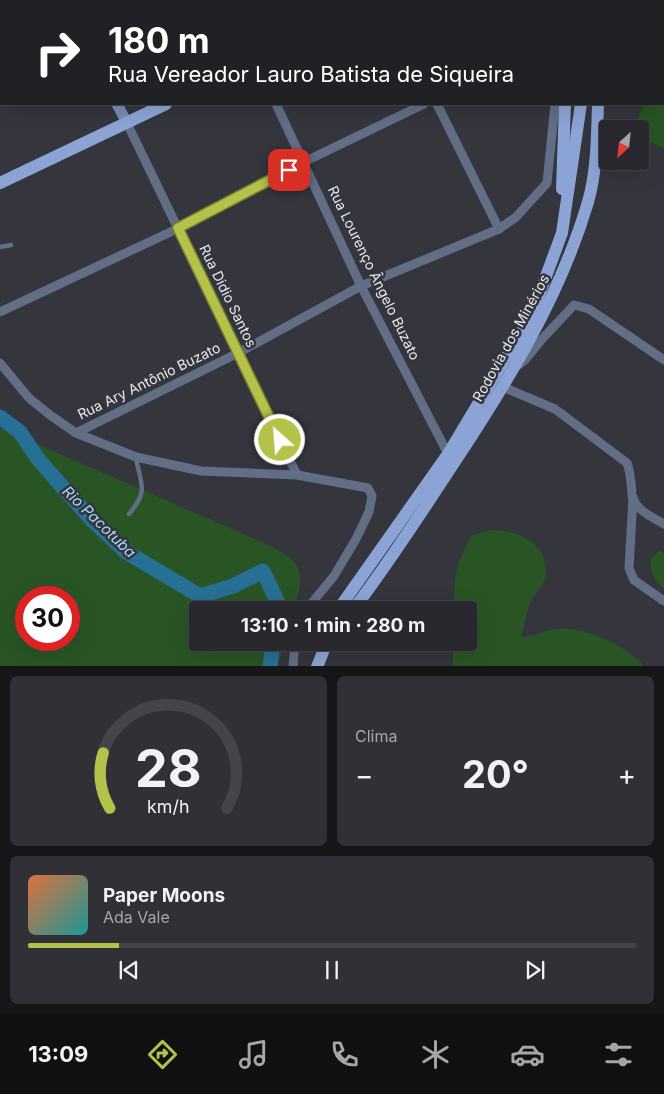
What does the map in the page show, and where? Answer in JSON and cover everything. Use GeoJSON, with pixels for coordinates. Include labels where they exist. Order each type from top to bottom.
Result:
{"type":"FeatureCollection","features":[{"type":"Feature","properties":{"kind":"main road"},"geometry":{"type":"LineString","coordinates":[[0,183],[126,121],[164,105]]}},
{"type":"Feature","properties":{"kind":"main road"},"geometry":{"type":"LineString","coordinates":[[565,105],[562,200],[565,213]]}},
{"type":"Feature","properties":{"kind":"main road","name":"Rodovia dos Minérios"},"geometry":{"type":"LineString","coordinates":[[344,601],[448,454],[532,314],[562,233],[581,105]]}},
{"type":"Feature","properties":{"kind":"main road","name":"Rodovia dos Minérios"},"geometry":{"type":"LineString","coordinates":[[360,601],[392,557],[504,387],[566,268],[588,200],[593,172],[599,108]]}},
{"type":"Feature","properties":{"kind":"main road"},"geometry":{"type":"LineString","coordinates":[[317,666],[323,651]]}},
{"type":"Feature","properties":{"kind":"street","name":"Rua Didio Santos"},"geometry":{"type":"LineString","coordinates":[[118,105],[297,475]]}},
{"type":"Feature","properties":{"kind":"street","name":"Rua Lourenço Ângelo Buzato"},"geometry":{"type":"LineString","coordinates":[[276,105],[361,286],[448,454]]}},
{"type":"Feature","properties":{"kind":"street"},"geometry":{"type":"LineString","coordinates":[[0,312],[178,228],[304,162],[422,105]]}},
{"type":"Feature","properties":{"kind":"street"},"geometry":{"type":"LineString","coordinates":[[438,105],[499,228]]}},
{"type":"Feature","properties":{"kind":"street","name":"Rua Ary Antônio Buzato"},"geometry":{"type":"LineString","coordinates":[[76,433],[238,353],[361,286],[499,228],[516,217],[546,183],[555,105]]}},
{"type":"Feature","properties":{"kind":"street"},"geometry":{"type":"LineString","coordinates":[[515,368],[525,360],[574,305],[589,309],[664,360]]}},
{"type":"Feature","properties":{"kind":"street"},"geometry":{"type":"LineString","coordinates":[[0,363],[29,398],[76,433],[136,457],[201,471],[297,475],[368,488],[372,496],[369,512],[356,539],[334,576],[313,601]]}},
{"type":"Feature","properties":{"kind":"street"},"geometry":{"type":"LineString","coordinates":[[504,387],[555,409],[627,463],[632,474],[628,568],[634,580],[664,601]]}},
{"type":"Feature","properties":{"kind":"street"},"geometry":{"type":"LineString","coordinates":[[632,497],[643,512],[664,524]]}},
{"type":"Feature","properties":{"kind":"street"},"geometry":{"type":"LineString","coordinates":[[293,666],[294,651]]}},
{"type":"Feature","properties":{"kind":"lane"},"geometry":{"type":"LineString","coordinates":[[0,247],[11,245]]}},
{"type":"Feature","properties":{"kind":"lane"},"geometry":{"type":"LineString","coordinates":[[129,514],[139,502],[143,492],[136,457]]}},
{"type":"Feature","properties":{"kind":"green space"},"geometry":{"type":"Polygon","coordinates":[[[644,105],[664,105],[664,148],[649,141],[649,120],[637,120],[644,105]]]}},
{"type":"Feature","properties":{"kind":"green space"},"geometry":{"type":"Polygon","coordinates":[[[0,428],[264,543],[294,562],[300,576],[297,601],[189,601],[189,651],[282,651],[277,666],[0,666],[0,428]]]}},
{"type":"Feature","properties":{"kind":"green space"},"geometry":{"type":"Polygon","coordinates":[[[492,530],[518,534],[533,543],[543,556],[546,577],[530,604],[521,637],[553,629],[581,631],[617,645],[644,666],[453,666],[453,651],[477,651],[477,601],[454,601],[455,580],[459,563],[472,535],[492,530]]]}},
{"type":"Feature","properties":{"kind":"green space"},"geometry":{"type":"Polygon","coordinates":[[[660,551],[664,552],[664,589],[655,579],[651,568],[651,558],[660,551]]]}},
{"type":"Feature","properties":{"kind":"waterway","name":"Rio Pacotuba"},"geometry":{"type":"LineString","coordinates":[[0,417],[20,432],[38,459],[59,483],[92,520],[126,552],[200,596],[233,586],[263,571],[277,601]]}},
{"type":"Feature","properties":{"kind":"waterway","name":"Rio Pacotuba"},"geometry":{"type":"LineString","coordinates":[[270,666],[272,651]]}},
{"type":"Feature","properties":{"kind":"route"},"geometry":{"type":"LineString","coordinates":[[280,440],[178,228],[289,170]]}}]}
